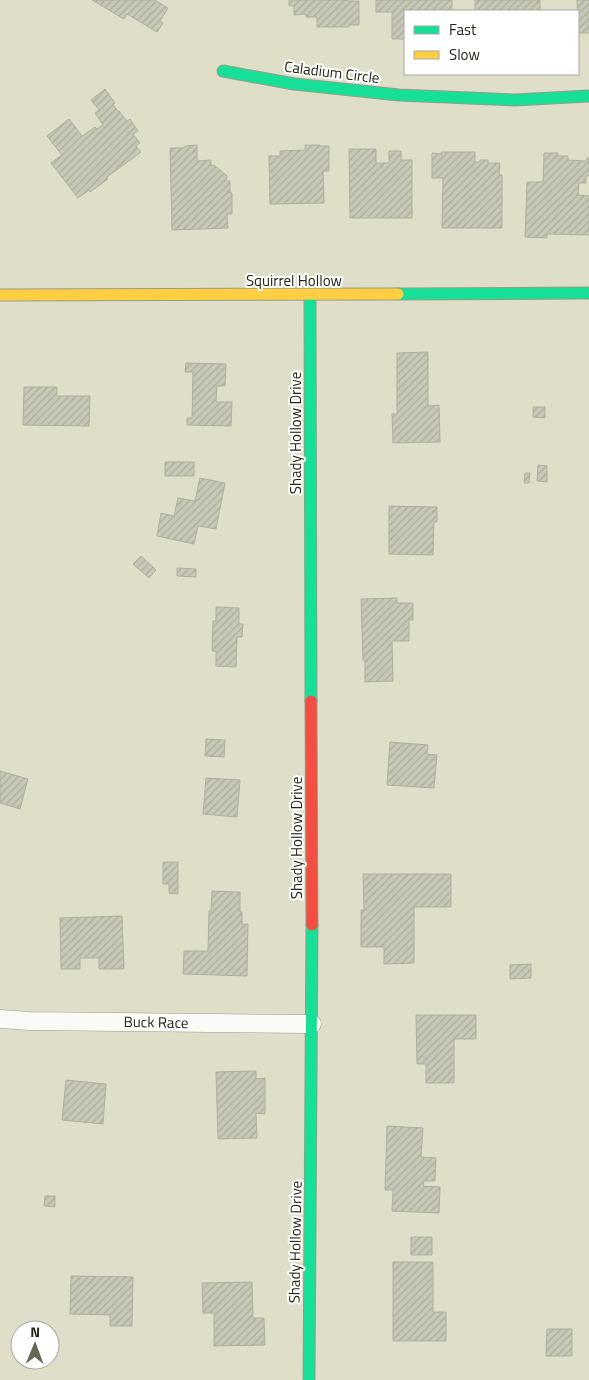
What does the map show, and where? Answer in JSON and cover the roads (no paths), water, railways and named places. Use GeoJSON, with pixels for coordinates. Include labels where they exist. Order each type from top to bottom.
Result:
{"type":"FeatureCollection","features":[{"type":"Feature","properties":{"kind":"street","name":"Caladium Circle"},"geometry":{"type":"LineString","coordinates":[[222,70],[294,84],[399,95],[515,100],[589,96]]}},
{"type":"Feature","properties":{"kind":"street","name":"Squirrel Hollow"},"geometry":{"type":"LineString","coordinates":[[0,295],[589,293]]}},
{"type":"Feature","properties":{"kind":"street","name":"Shady Hollow Drive"},"geometry":{"type":"LineString","coordinates":[[308,1380],[312,1024],[310,295]]}},
{"type":"Feature","properties":{"kind":"street","name":"Buck Race"},"geometry":{"type":"LineString","coordinates":[[0,1019],[29,1021],[312,1024]]}}]}
